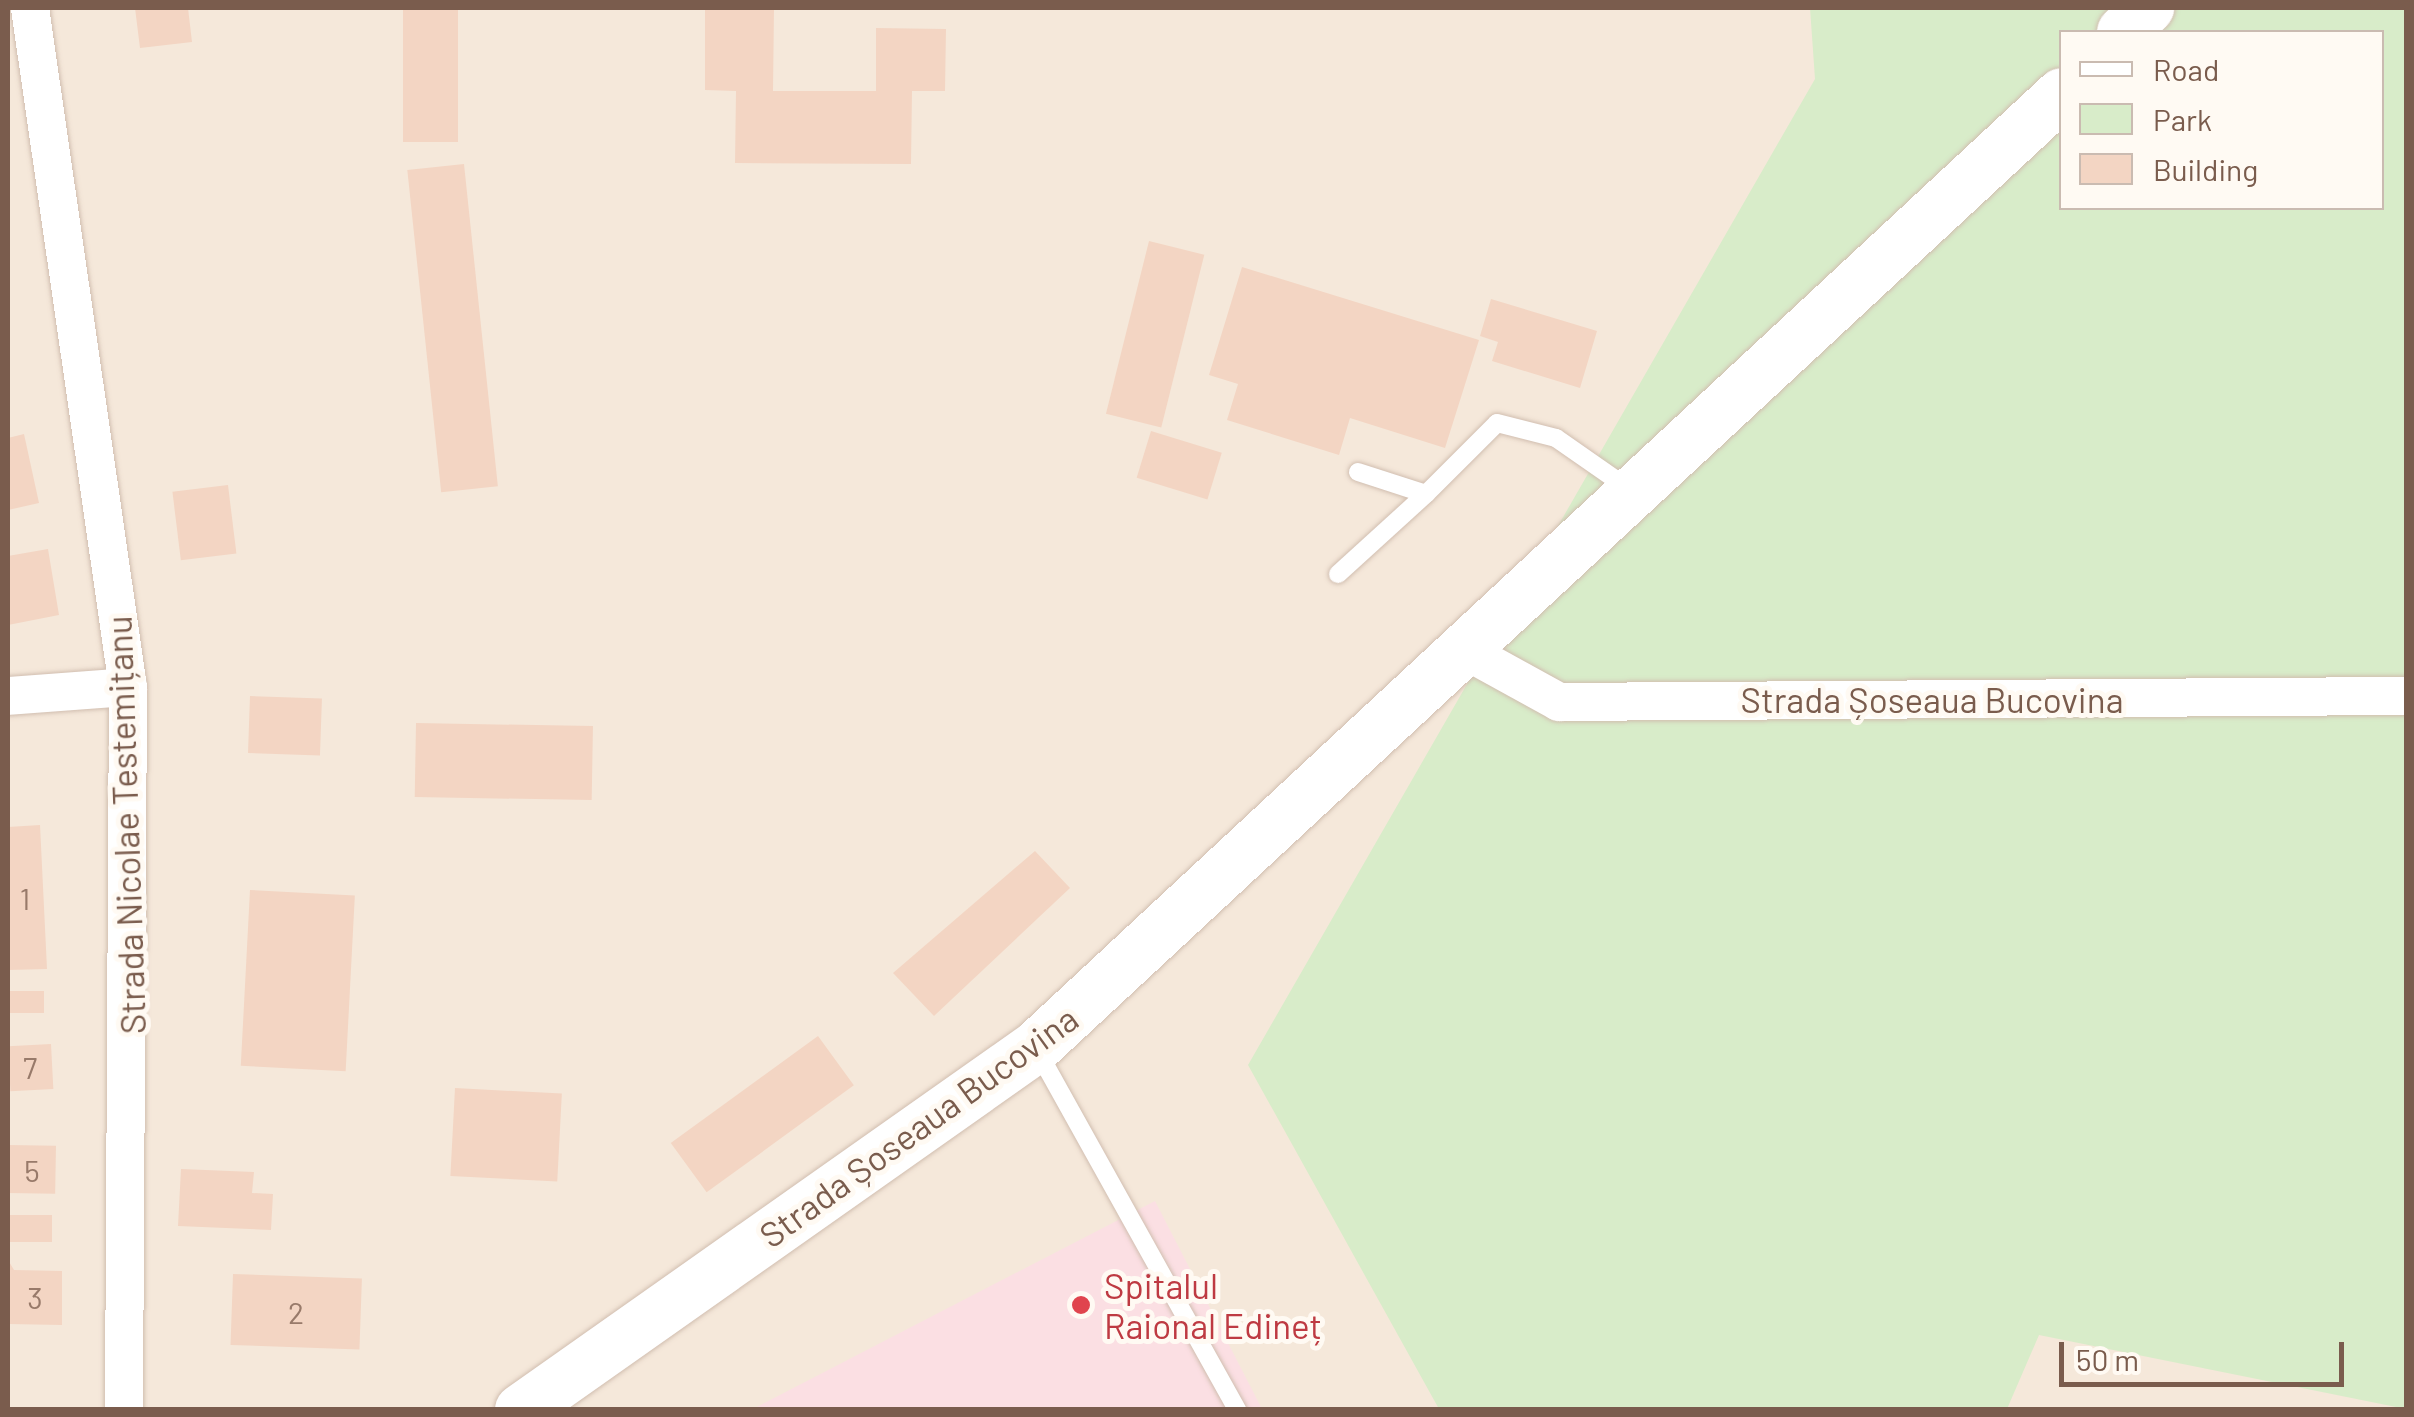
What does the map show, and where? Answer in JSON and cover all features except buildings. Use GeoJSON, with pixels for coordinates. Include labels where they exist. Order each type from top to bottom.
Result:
{"type":"FeatureCollection","features":[{"type":"Feature","properties":{"kind":"main road"},"geometry":{"type":"LineString","coordinates":[[2125,30],[2148,8]]}},
{"type":"Feature","properties":{"kind":"main road","name":"Strada Șoseaua Bucovina"},"geometry":{"type":"LineString","coordinates":[[521,1410],[1036,1047],[1470,653],[2059,97]]}},
{"type":"Feature","properties":{"kind":"street","name":"Strada Nicolae Testemițanu"},"geometry":{"type":"LineString","coordinates":[[30,8],[128,687],[124,1410]]}},
{"type":"Feature","properties":{"kind":"street","name":"Strada Șoseaua Bucovina"},"geometry":{"type":"LineString","coordinates":[[1470,653],[1558,702],[2406,696]]}},
{"type":"Feature","properties":{"kind":"street"},"geometry":{"type":"LineString","coordinates":[[8,696],[128,687]]}},
{"type":"Feature","properties":{"kind":"lane"},"geometry":{"type":"LineString","coordinates":[[1338,574],[1497,423],[1556,438],[1636,495]]}},
{"type":"Feature","properties":{"kind":"lane"},"geometry":{"type":"LineString","coordinates":[[1358,472],[1426,494]]}},
{"type":"Feature","properties":{"kind":"lane"},"geometry":{"type":"LineString","coordinates":[[1036,1047],[1238,1410]]}},
{"type":"Feature","properties":{"kind":"shaded area"},"geometry":{"type":"Polygon","coordinates":[[[8,8],[2406,8],[2406,1409],[8,1409],[8,8]]]}},
{"type":"Feature","properties":{"kind":"shaded area","name":"Spitalul Raional Edineț"},"geometry":{"type":"Polygon","coordinates":[[[1155,1201],[1262,1409],[751,1410],[1155,1201]]]}},
{"type":"Feature","properties":{"kind":"green space"},"geometry":{"type":"Polygon","coordinates":[[[1810,8],[2406,8],[2406,1409],[2039,1335],[2007,1409],[1439,1409],[1248,1065],[1815,79],[1810,8]]]}},
{"type":"Feature","properties":{"kind":"place","name":"Spitalul Raional Edineț"},"geometry":{"type":"Point","coordinates":[1081,1305]}}]}
